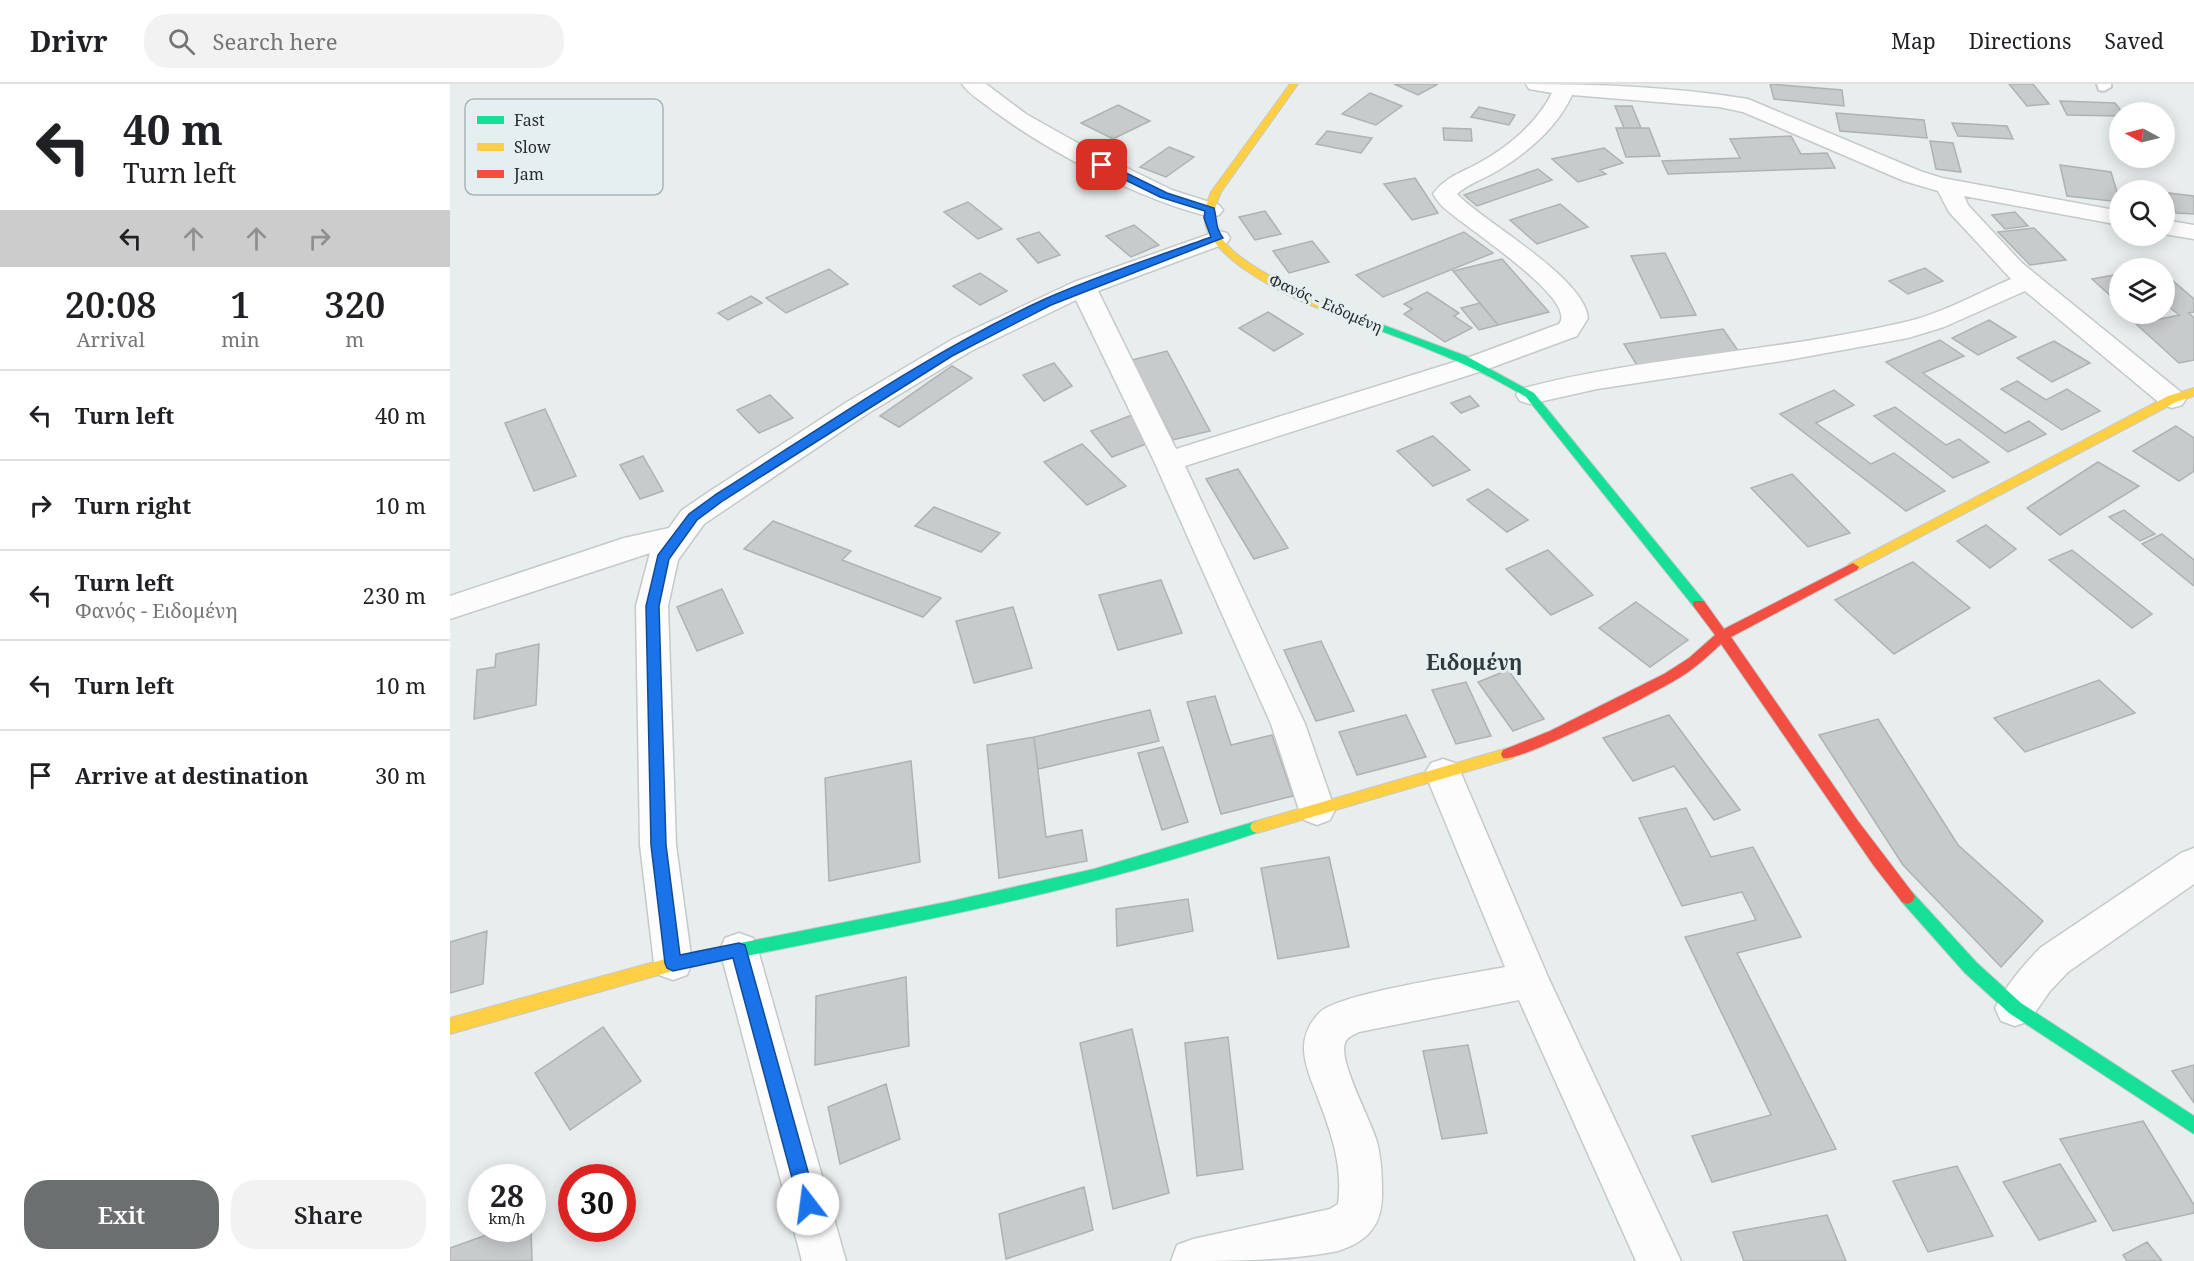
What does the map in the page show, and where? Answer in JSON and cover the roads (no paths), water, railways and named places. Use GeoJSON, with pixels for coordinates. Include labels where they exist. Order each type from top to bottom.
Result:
{"type":"FeatureCollection","features":[{"type":"Feature","properties":{"kind":"street"},"geometry":{"type":"LineString","coordinates":[[973,84],[1018,119],[1082,155],[1164,195],[1214,224]]}},
{"type":"Feature","properties":{"kind":"street"},"geometry":{"type":"LineString","coordinates":[[1214,224],[1212,202],[1222,183],[1293,84]]}},
{"type":"Feature","properties":{"kind":"street"},"geometry":{"type":"LineString","coordinates":[[1537,84],[1565,88],[1729,94],[1767,113],[1912,176],[1948,186],[2109,216]]}},
{"type":"Feature","properties":{"kind":"street"},"geometry":{"type":"LineString","coordinates":[[1168,461],[1476,364],[1568,330],[1575,321],[1575,312],[1569,301],[1522,256],[1450,201],[1445,194],[1455,184],[1498,161],[1517,147],[1554,110],[1565,88]]}},
{"type":"Feature","properties":{"kind":"street"},"geometry":{"type":"LineString","coordinates":[[450,1026],[673,963],[1012,896],[1094,875],[1509,754],[1621,704],[1694,662],[1722,636],[2183,396],[2026,281],[1957,207],[1948,186]]}},
{"type":"Feature","properties":{"kind":"street"},"geometry":{"type":"LineString","coordinates":[[673,963],[658,845],[652,606],[663,558],[677,537],[693,517],[874,398],[998,326],[1214,224]]}},
{"type":"Feature","properties":{"kind":"street","name":"Φανός - Ειδομένη"},"geometry":{"type":"LineString","coordinates":[[1214,224],[1230,252],[1267,278],[1305,297],[1476,364],[1520,388]]}},
{"type":"Feature","properties":{"kind":"street"},"geometry":{"type":"LineString","coordinates":[[2175,228],[2194,232]]}},
{"type":"Feature","properties":{"kind":"street"},"geometry":{"type":"LineString","coordinates":[[1520,388],[1597,381],[1788,352],[1908,330],[1935,321],[2026,281]]}},
{"type":"Feature","properties":{"kind":"street"},"geometry":{"type":"LineString","coordinates":[[1083,287],[1168,461],[1288,724],[1317,810]]}},
{"type":"Feature","properties":{"kind":"street"},"geometry":{"type":"LineString","coordinates":[[1520,388],[1722,636],[1928,925],[1988,986],[2015,1008],[2194,1126]]}},
{"type":"Feature","properties":{"kind":"street"},"geometry":{"type":"LineString","coordinates":[[450,608],[634,546],[677,537]]}},
{"type":"Feature","properties":{"kind":"street"},"geometry":{"type":"LineString","coordinates":[[1443,773],[1530,980],[1659,1261]]}},
{"type":"Feature","properties":{"kind":"street"},"geometry":{"type":"LineString","coordinates":[[2015,1008],[2054,960],[2194,864]]}},
{"type":"Feature","properties":{"kind":"street"},"geometry":{"type":"LineString","coordinates":[[739,950],[824,1261]]}},
{"type":"Feature","properties":{"kind":"street"},"geometry":{"type":"LineString","coordinates":[[1192,1261],[1337,1230],[1354,1220],[1361,1207],[1360,1160],[1355,1139],[1324,1060],[1327,1035],[1335,1024],[1352,1015],[1530,980]]}},
{"type":"Feature","properties":{"kind":"district","name":"Ειδομένη"},"geometry":{"type":"Point","coordinates":[1474,662]}}]}
